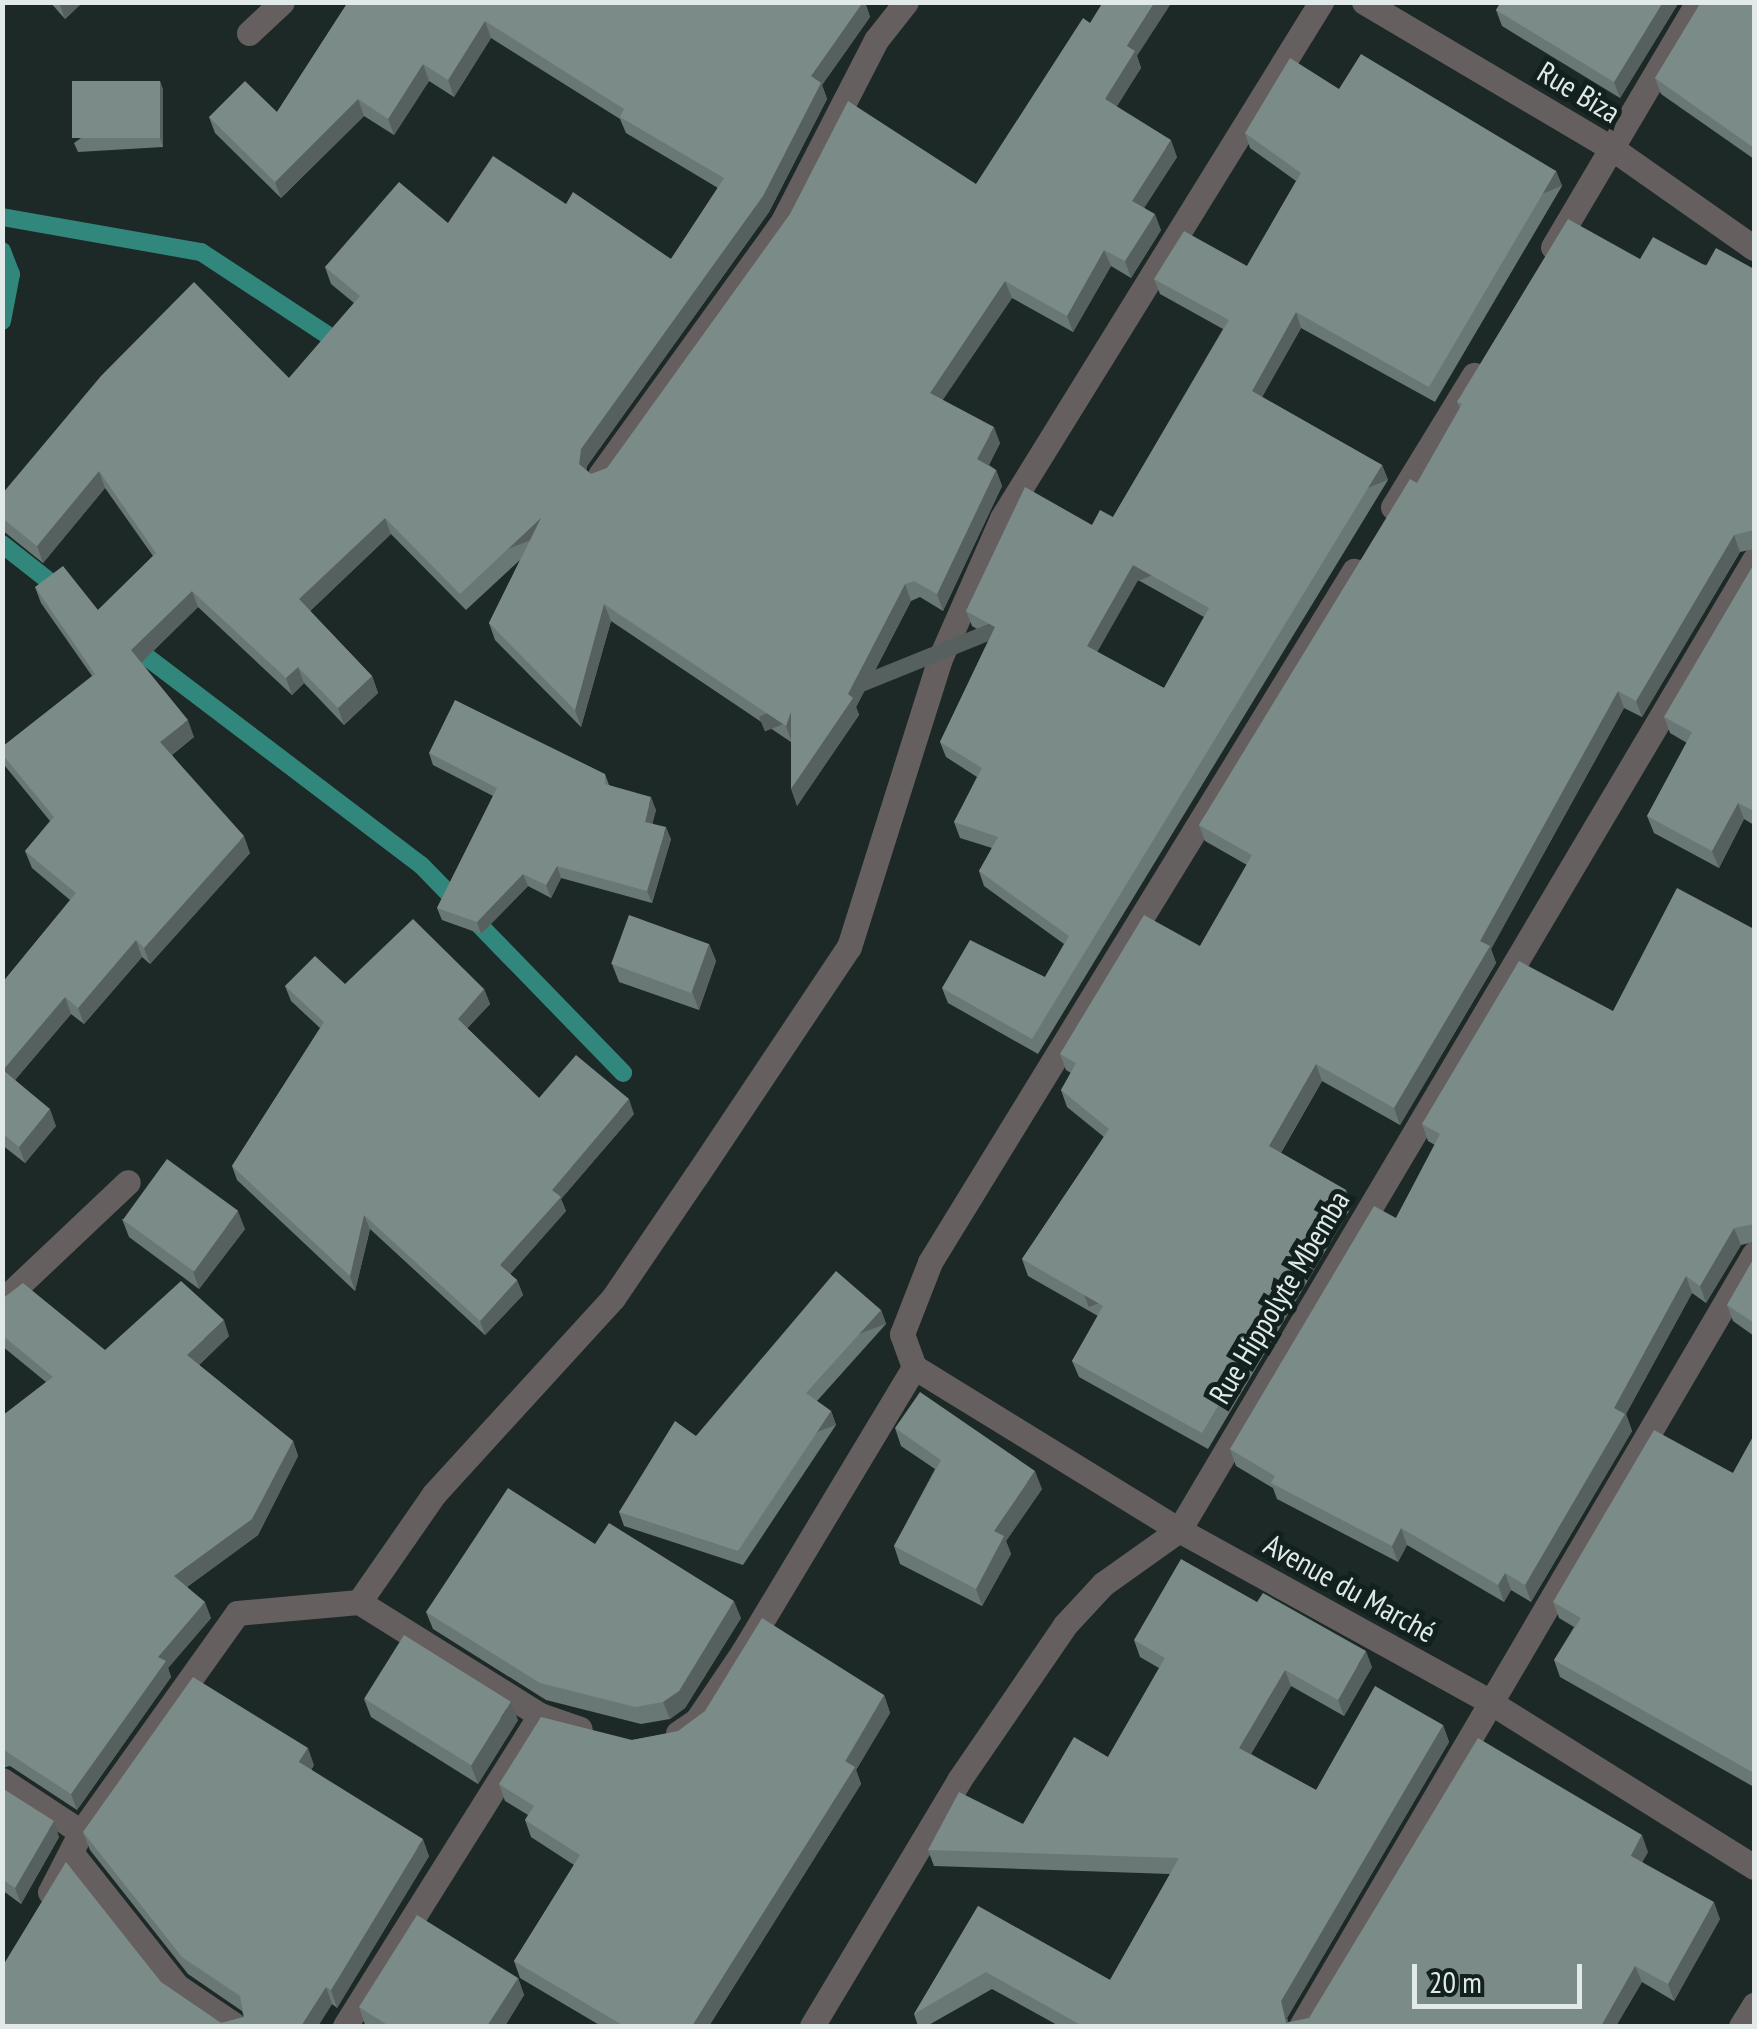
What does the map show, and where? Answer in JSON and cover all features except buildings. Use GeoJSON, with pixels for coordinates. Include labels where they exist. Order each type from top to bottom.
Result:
{"type":"FeatureCollection","features":[{"type":"Feature","properties":{"kind":"street"},"geometry":{"type":"LineString","coordinates":[[249,33],[282,2]]}},
{"type":"Feature","properties":{"kind":"street"},"geometry":{"type":"LineString","coordinates":[[600,475],[783,221],[876,40],[906,2]]}},
{"type":"Feature","properties":{"kind":"street"},"geometry":{"type":"LineString","coordinates":[[358,1602],[434,1494],[613,1298],[849,947],[939,661],[1002,518],[1321,2]]}},
{"type":"Feature","properties":{"kind":"street","name":"Rue Biza"},"geometry":{"type":"LineString","coordinates":[[1364,2],[1613,149],[1754,248]]}},
{"type":"Feature","properties":{"kind":"street"},"geometry":{"type":"LineString","coordinates":[[1540,267],[1698,2]]}},
{"type":"Feature","properties":{"kind":"street"},"geometry":{"type":"LineString","coordinates":[[659,1738],[697,1720],[914,1367],[902,1334],[930,1262],[1489,352]]}},
{"type":"Feature","properties":{"kind":"street","name":"Rue Hippolyte Mbemba"},"geometry":{"type":"LineString","coordinates":[[812,2026],[959,1780],[1066,1625],[1103,1584],[1178,1530],[1754,560]]}},
{"type":"Feature","properties":{"kind":"street"},"geometry":{"type":"LineString","coordinates":[[2,1300],[128,1182]]}},
{"type":"Feature","properties":{"kind":"street"},"geometry":{"type":"LineString","coordinates":[[1301,2026],[1754,1254]]}},
{"type":"Feature","properties":{"kind":"street","name":"Avenue du Marché"},"geometry":{"type":"LineString","coordinates":[[914,1367],[1178,1530],[1490,1702],[1754,1867]]}},
{"type":"Feature","properties":{"kind":"street"},"geometry":{"type":"LineString","coordinates":[[33,1920],[77,1844],[237,1613],[358,1602],[540,1715],[603,1736]]}},
{"type":"Feature","properties":{"kind":"street"},"geometry":{"type":"LineString","coordinates":[[345,2026],[540,1715]]}},
{"type":"Feature","properties":{"kind":"street"},"geometry":{"type":"LineString","coordinates":[[2,1780],[77,1844],[177,1986],[236,2026]]}},
{"type":"Feature","properties":{"kind":"street"},"geometry":{"type":"LineString","coordinates":[[1741,2026],[1754,2005]]}},
{"type":"Feature","properties":{"kind":"waterway"},"geometry":{"type":"LineString","coordinates":[[2,217],[201,252],[344,346]]}},
{"type":"Feature","properties":{"kind":"waterway"},"geometry":{"type":"LineString","coordinates":[[2,251],[11,274],[2,321]]}},
{"type":"Feature","properties":{"kind":"waterway"},"geometry":{"type":"LineString","coordinates":[[2,544],[63,592]]}},
{"type":"Feature","properties":{"kind":"waterway"},"geometry":{"type":"LineString","coordinates":[[131,645],[421,865],[623,1073]]}}]}
